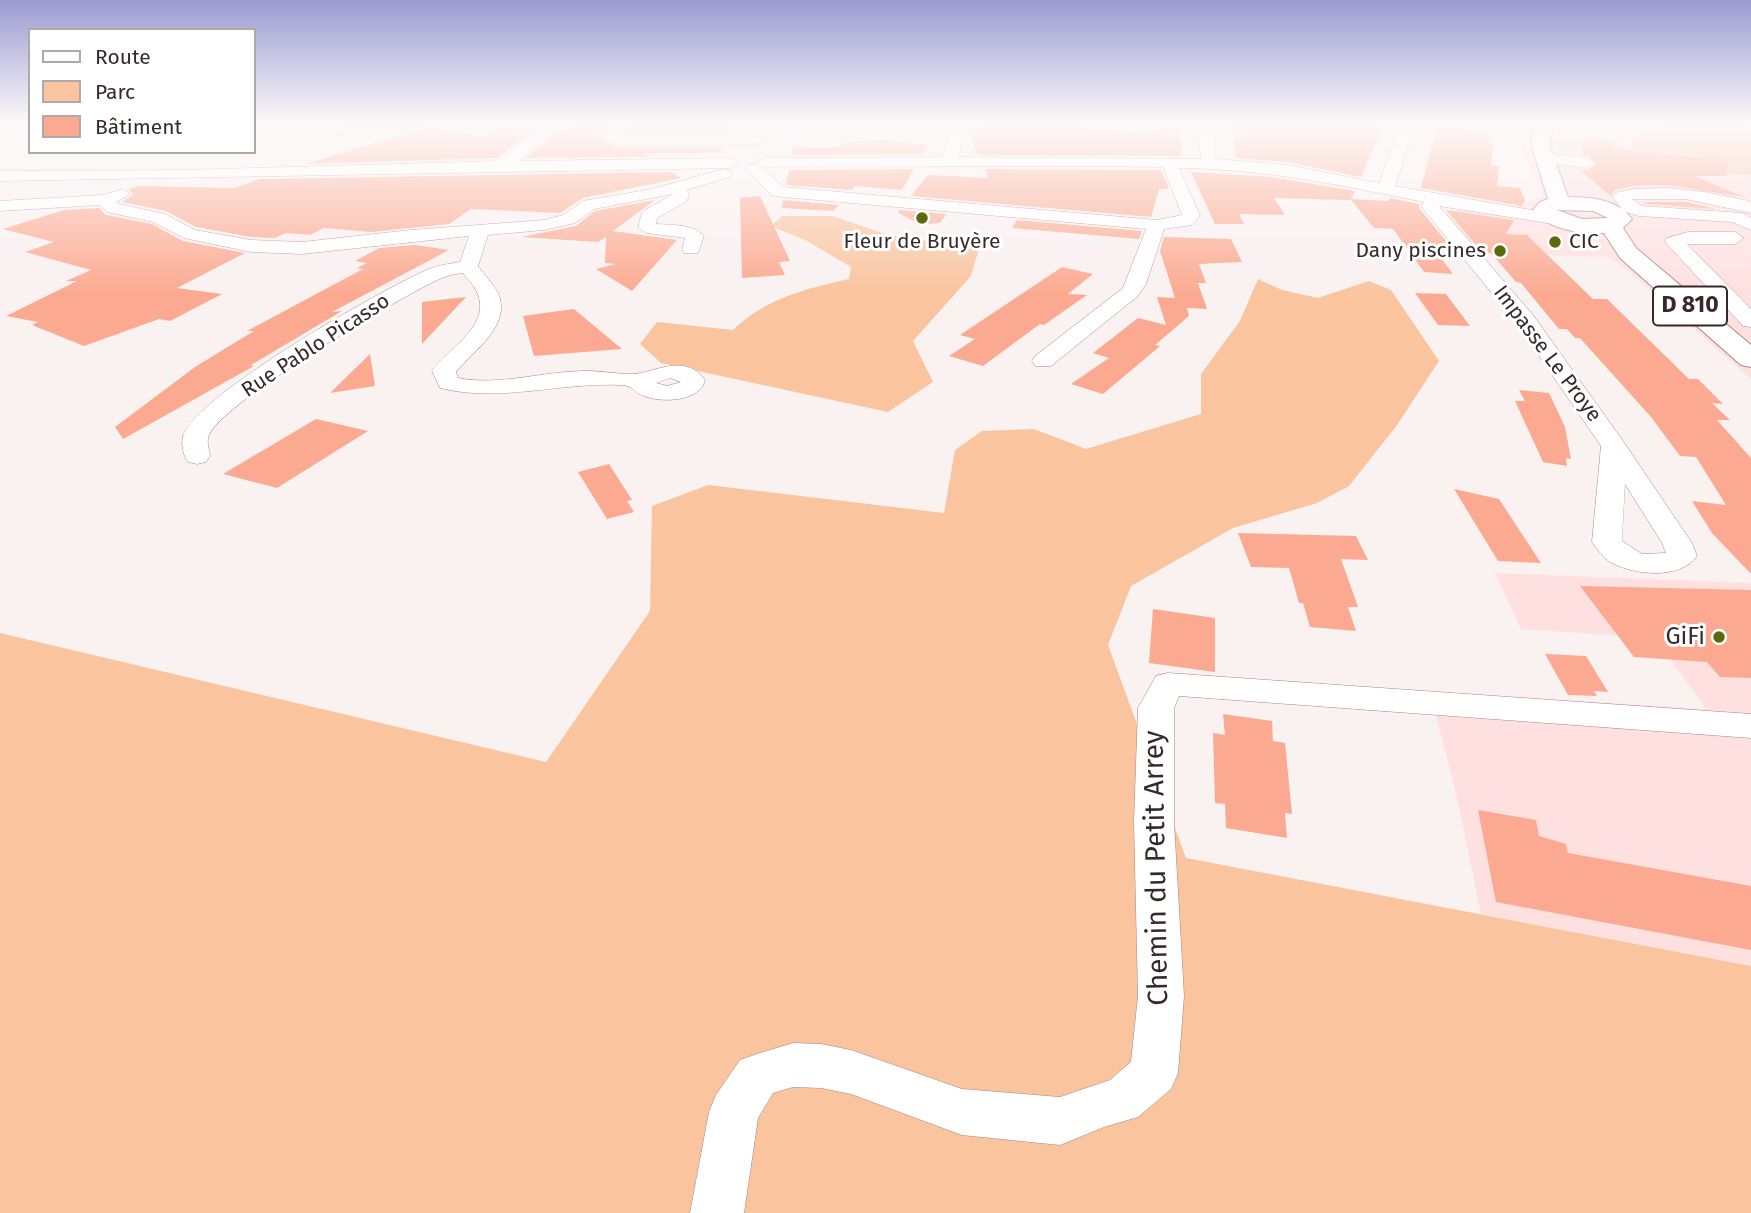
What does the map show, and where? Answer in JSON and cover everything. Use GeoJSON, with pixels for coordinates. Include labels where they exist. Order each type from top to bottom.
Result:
{"type":"FeatureCollection","features":[{"type":"Feature","properties":{"kind":"main road"},"geometry":{"type":"LineString","coordinates":[[1553,181],[1559,214]]}},
{"type":"Feature","properties":{"kind":"main road"},"geometry":{"type":"LineString","coordinates":[[1556,181],[1578,199],[1615,220]]}},
{"type":"Feature","properties":{"kind":"main road"},"geometry":{"type":"LineString","coordinates":[[1559,214],[1590,205]]}},
{"type":"Feature","properties":{"kind":"main road"},"geometry":{"type":"LineString","coordinates":[[1559,214],[1615,220]]}},
{"type":"Feature","properties":{"kind":"main road","name":"D 810"},"geometry":{"type":"LineString","coordinates":[[1559,214],[1628,253],[1751,359]]}},
{"type":"Feature","properties":{"kind":"main road","name":"D 810"},"geometry":{"type":"LineString","coordinates":[[1615,220],[1628,253]]}},
{"type":"Feature","properties":{"kind":"street"},"geometry":{"type":"LineString","coordinates":[[0,206],[104,200],[153,181]]}},
{"type":"Feature","properties":{"kind":"street"},"geometry":{"type":"LineString","coordinates":[[104,200],[113,208],[159,218],[190,234],[271,247],[302,248],[411,235],[544,225],[569,219],[589,205],[696,181]]}},
{"type":"Feature","properties":{"kind":"street"},"geometry":{"type":"LineString","coordinates":[[766,181],[783,192],[1157,225],[1186,221],[1191,216],[1177,181]]}},
{"type":"Feature","properties":{"kind":"street"},"geometry":{"type":"LineString","coordinates":[[1338,181],[1493,210],[1559,214]]}},
{"type":"Feature","properties":{"kind":"street"},"geometry":{"type":"LineString","coordinates":[[1383,189],[1391,181]]}},
{"type":"Feature","properties":{"kind":"street"},"geometry":{"type":"LineString","coordinates":[[676,187],[681,197],[649,216],[647,228],[690,233],[695,236],[691,249]]}},
{"type":"Feature","properties":{"kind":"street"},"geometry":{"type":"LineString","coordinates":[[1746,221],[1648,213],[1629,207],[1621,197],[1638,194],[1716,197],[1746,221],[1749,237],[1688,238],[1674,242],[1751,321]]}},
{"type":"Feature","properties":{"kind":"street","name":"Impasse Le Proye"},"geometry":{"type":"LineString","coordinates":[[1435,199],[1430,206],[1525,320],[1614,446]]}},
{"type":"Feature","properties":{"kind":"street"},"geometry":{"type":"LineString","coordinates":[[1615,220],[1709,226],[1746,221]]}},
{"type":"Feature","properties":{"kind":"street"},"geometry":{"type":"LineString","coordinates":[[1043,361],[1131,292],[1157,225]]}},
{"type":"Feature","properties":{"kind":"street"},"geometry":{"type":"LineString","coordinates":[[481,231],[468,266],[472,276],[486,288],[492,310],[487,324],[444,372],[448,383],[466,388],[495,389],[563,379],[645,380]]}},
{"type":"Feature","properties":{"kind":"street","name":"Rue Pablo Picasso"},"geometry":{"type":"LineString","coordinates":[[197,456],[196,436],[203,424],[255,382],[342,325],[425,278],[468,266]]}},
{"type":"Feature","properties":{"kind":"street","name":"Chemin du Petit Arrey"},"geometry":{"type":"LineString","coordinates":[[717,1213],[734,1112],[757,1076],[793,1065],[821,1066],[850,1072],[962,1112],[1060,1121],[1102,1104],[1121,1101],[1154,1073],[1161,996],[1154,822],[1156,708],[1168,684],[1751,726]]}},
{"type":"Feature","properties":{"kind":"shaded area"},"geometry":{"type":"Polygon","coordinates":[[[1536,181],[1751,181],[1751,379],[1635,276],[1609,257],[1477,253],[1444,211],[1505,208],[1543,196],[1536,181]]]}},
{"type":"Feature","properties":{"kind":"shaded area"},"geometry":{"type":"Polygon","coordinates":[[[1495,573],[1751,583],[1751,966],[1481,914],[1456,793],[1430,692],[1706,709],[1655,638],[1521,629],[1495,573]]]}},
{"type":"Feature","properties":{"kind":"green space"},"geometry":{"type":"Polygon","coordinates":[[[782,216],[833,216],[888,235],[979,249],[971,276],[913,341],[933,382],[888,412],[661,363],[640,344],[657,322],[733,330],[759,310],[787,296],[849,279],[851,267],[807,241],[771,226],[782,216]]]}},
{"type":"Feature","properties":{"kind":"green space"},"geometry":{"type":"Polygon","coordinates":[[[1258,279],[1282,290],[1318,298],[1369,281],[1391,290],[1439,361],[1397,425],[1349,486],[1317,503],[1233,528],[1131,586],[1108,645],[1186,858],[1751,966],[1751,1213],[0,1213],[0,633],[546,762],[650,611],[652,506],[708,485],[944,513],[955,450],[982,431],[1034,429],[1086,449],[1201,414],[1201,374],[1240,321],[1258,279]]]}},
{"type":"Feature","properties":{"kind":"building"},"geometry":{"type":"Polygon","coordinates":[[[255,181],[668,181],[583,198],[560,213],[471,209],[449,224],[371,232],[324,228],[310,235],[286,233],[275,238],[251,237],[196,227],[166,211],[122,202],[133,195],[129,189],[139,186],[234,188],[255,181]]]}},
{"type":"Feature","properties":{"kind":"building"},"geometry":{"type":"Polygon","coordinates":[[[787,181],[907,181],[902,190],[856,186],[852,190],[786,185],[787,181]]]}},
{"type":"Feature","properties":{"kind":"building"},"geometry":{"type":"Polygon","coordinates":[[[923,181],[1165,181],[1169,189],[1159,189],[1151,217],[911,196],[923,181]]]}},
{"type":"Feature","properties":{"kind":"building"},"geometry":{"type":"Polygon","coordinates":[[[1195,181],[1293,181],[1355,191],[1351,199],[1387,201],[1391,198],[1419,204],[1419,208],[1455,252],[1436,251],[1453,274],[1424,272],[1393,229],[1374,228],[1351,200],[1274,198],[1285,215],[1239,214],[1244,224],[1215,224],[1195,181]]]}},
{"type":"Feature","properties":{"kind":"building"},"geometry":{"type":"Polygon","coordinates":[[[1423,181],[1498,181],[1497,186],[1520,188],[1525,200],[1522,206],[1421,188],[1423,181]]]}},
{"type":"Feature","properties":{"kind":"building"},"geometry":{"type":"Polygon","coordinates":[[[1593,181],[1705,181],[1744,197],[1667,185],[1632,186],[1614,190],[1611,196],[1593,181]]]}},
{"type":"Feature","properties":{"kind":"building"},"geometry":{"type":"Polygon","coordinates":[[[760,196],[790,261],[779,262],[785,275],[742,278],[740,198],[760,196]]]}},
{"type":"Feature","properties":{"kind":"building"},"geometry":{"type":"Polygon","coordinates":[[[655,200],[613,231],[677,240],[632,291],[596,269],[616,264],[605,263],[606,237],[598,242],[521,237],[576,226],[595,211],[655,200]]]}},
{"type":"Feature","properties":{"kind":"building"},"geometry":{"type":"Polygon","coordinates":[[[783,200],[839,205],[833,211],[782,208],[783,200]]]}},
{"type":"Feature","properties":{"kind":"building"},"geometry":{"type":"Polygon","coordinates":[[[1644,202],[1686,202],[1716,209],[1647,204],[1644,202]]]}},
{"type":"Feature","properties":{"kind":"building"},"geometry":{"type":"Polygon","coordinates":[[[99,208],[106,215],[152,224],[183,241],[245,253],[177,288],[222,294],[170,321],[159,319],[84,346],[32,325],[38,322],[6,316],[77,281],[66,281],[91,270],[25,252],[54,242],[3,229],[64,210],[99,208]]]}},
{"type":"Feature","properties":{"kind":"building"},"geometry":{"type":"Polygon","coordinates":[[[1446,210],[1514,220],[1506,234],[1527,235],[1593,299],[1607,299],[1689,379],[1698,379],[1723,404],[1712,403],[1730,420],[1717,420],[1751,458],[1751,574],[1712,533],[1692,501],[1726,505],[1696,457],[1680,456],[1651,417],[1580,338],[1575,338],[1567,329],[1559,329],[1521,283],[1516,282],[1491,253],[1483,253],[1446,210]]]}},
{"type":"Feature","properties":{"kind":"building","name":"Fleur de Bruyère"},"geometry":{"type":"Polygon","coordinates":[[[897,212],[946,214],[940,223],[925,224],[917,223],[897,212]]]}},
{"type":"Feature","properties":{"kind":"building"},"geometry":{"type":"Polygon","coordinates":[[[1017,220],[1142,231],[1139,239],[1012,228],[1017,220]]]}},
{"type":"Feature","properties":{"kind":"building"},"geometry":{"type":"Polygon","coordinates":[[[1164,237],[1231,239],[1242,262],[1199,264],[1206,283],[1198,283],[1207,309],[1187,308],[1189,316],[1155,345],[1160,346],[1103,394],[1071,384],[1109,358],[1093,353],[1138,318],[1166,325],[1157,297],[1175,298],[1160,251],[1164,237]]]}},
{"type":"Feature","properties":{"kind":"building"},"geometry":{"type":"Polygon","coordinates":[[[415,245],[449,250],[332,312],[342,311],[251,365],[254,366],[123,439],[115,427],[195,367],[254,331],[247,331],[363,269],[357,268],[367,263],[355,261],[379,248],[415,245]]]}},
{"type":"Feature","properties":{"kind":"building"},"geometry":{"type":"Polygon","coordinates":[[[1062,267],[1093,274],[1068,294],[1087,295],[1044,325],[1040,324],[983,366],[949,356],[975,339],[960,335],[1062,267]]]}},
{"type":"Feature","properties":{"kind":"building"},"geometry":{"type":"Polygon","coordinates":[[[1415,293],[1446,294],[1470,326],[1438,325],[1415,293]]]}},
{"type":"Feature","properties":{"kind":"building"},"geometry":{"type":"Polygon","coordinates":[[[466,297],[422,344],[422,302],[466,297]]]}},
{"type":"Feature","properties":{"kind":"building"},"geometry":{"type":"Polygon","coordinates":[[[574,309],[622,349],[534,356],[523,316],[574,309]]]}},
{"type":"Feature","properties":{"kind":"building"},"geometry":{"type":"Polygon","coordinates":[[[370,354],[375,386],[330,393],[370,354]]]}},
{"type":"Feature","properties":{"kind":"building"},"geometry":{"type":"Polygon","coordinates":[[[1519,390],[1549,393],[1565,427],[1571,459],[1566,458],[1567,466],[1543,462],[1515,401],[1525,401],[1519,390]]]}},
{"type":"Feature","properties":{"kind":"building"},"geometry":{"type":"Polygon","coordinates":[[[316,419],[368,431],[277,488],[223,474],[316,419]]]}},
{"type":"Feature","properties":{"kind":"building"},"geometry":{"type":"Polygon","coordinates":[[[609,464],[632,500],[627,501],[634,512],[607,519],[578,472],[609,464]]]}},
{"type":"Feature","properties":{"kind":"building"},"geometry":{"type":"Polygon","coordinates":[[[1454,489],[1499,499],[1541,563],[1498,561],[1454,489]]]}},
{"type":"Feature","properties":{"kind":"building"},"geometry":{"type":"Polygon","coordinates":[[[1238,533],[1356,536],[1368,560],[1341,559],[1358,607],[1348,607],[1356,631],[1310,627],[1303,603],[1299,603],[1289,568],[1251,567],[1238,533]]]}},
{"type":"Feature","properties":{"kind":"building","name":"GiFi"},"geometry":{"type":"Polygon","coordinates":[[[1580,586],[1751,590],[1751,678],[1720,677],[1707,662],[1634,657],[1580,586]]]}},
{"type":"Feature","properties":{"kind":"building"},"geometry":{"type":"Polygon","coordinates":[[[1153,609],[1215,618],[1215,672],[1149,663],[1153,609]]]}},
{"type":"Feature","properties":{"kind":"building"},"geometry":{"type":"Polygon","coordinates":[[[1545,654],[1586,656],[1608,692],[1594,691],[1597,696],[1568,695],[1545,654]]]}},
{"type":"Feature","properties":{"kind":"building"},"geometry":{"type":"Polygon","coordinates":[[[1223,714],[1272,721],[1273,741],[1285,743],[1292,814],[1285,813],[1287,838],[1226,828],[1225,804],[1215,803],[1213,733],[1225,735],[1223,714]]]}},
{"type":"Feature","properties":{"kind":"building"},"geometry":{"type":"Polygon","coordinates":[[[1478,810],[1536,820],[1539,836],[1566,844],[1568,853],[1751,886],[1751,950],[1496,902],[1478,810]]]}},
{"type":"Feature","properties":{"kind":"place","name":"Fleur de Bruyère"},"geometry":{"type":"Point","coordinates":[922,218]}},
{"type":"Feature","properties":{"kind":"place","name":"CIC"},"geometry":{"type":"Point","coordinates":[1555,242]}},
{"type":"Feature","properties":{"kind":"place","name":"Dany piscines"},"geometry":{"type":"Point","coordinates":[1500,251]}},
{"type":"Feature","properties":{"kind":"place","name":"GiFi"},"geometry":{"type":"Point","coordinates":[1719,637]}}]}
